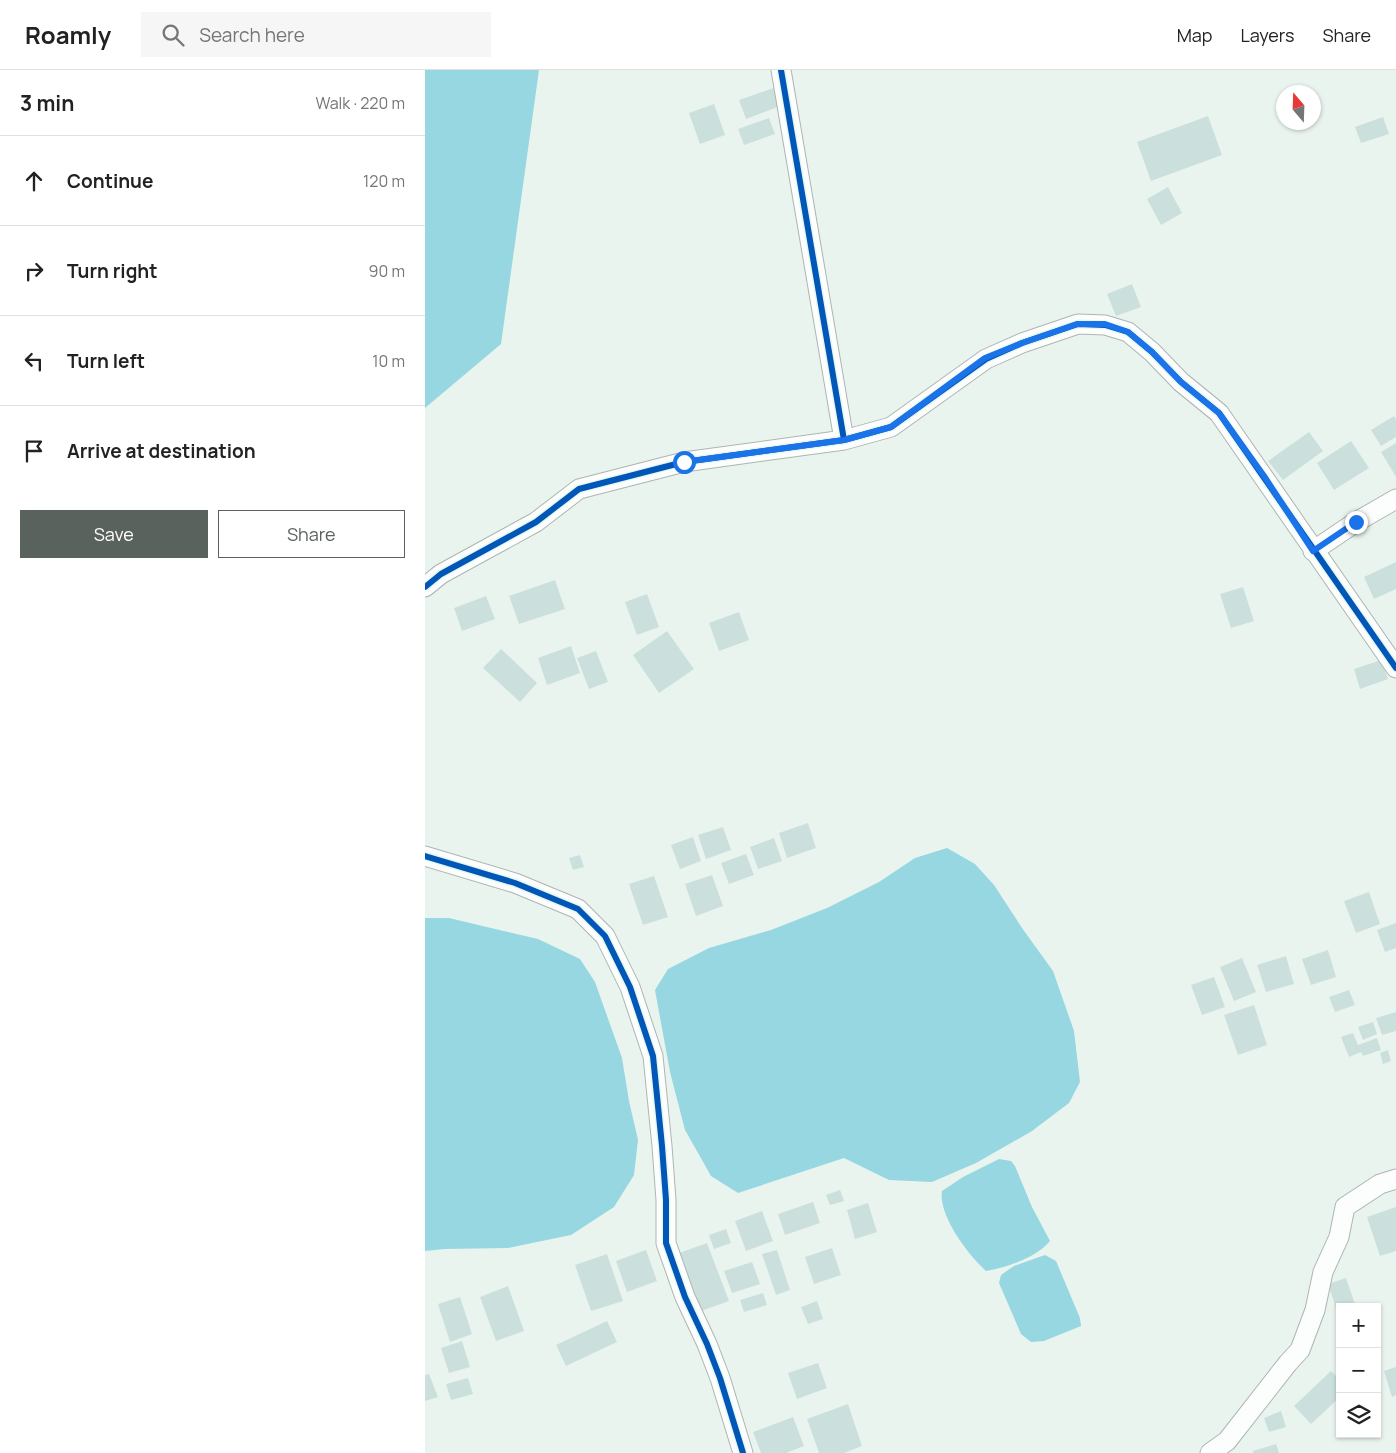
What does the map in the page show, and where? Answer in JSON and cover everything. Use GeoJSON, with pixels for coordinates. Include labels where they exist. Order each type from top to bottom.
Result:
{"type":"FeatureCollection","features":[{"type":"Feature","properties":{"kind":"street"},"geometry":{"type":"LineString","coordinates":[[781,70],[844,440]]}},
{"type":"Feature","properties":{"kind":"street"},"geometry":{"type":"LineString","coordinates":[[425,587],[441,574],[536,522],[579,489],[684,462],[844,440],[891,427],[985,358],[1077,324],[1105,324],[1128,332],[1152,352],[1181,382],[1219,413],[1396,668]]}},
{"type":"Feature","properties":{"kind":"street"},"geometry":{"type":"LineString","coordinates":[[1313,551],[1356,522],[1396,499]]}},
{"type":"Feature","properties":{"kind":"street"},"geometry":{"type":"LineString","coordinates":[[425,856],[515,883],[578,909],[605,936],[630,987],[653,1056],[663,1146],[666,1243],[685,1297],[707,1344],[720,1378],[743,1453]]}},
{"type":"Feature","properties":{"kind":"street"},"geometry":{"type":"LineString","coordinates":[[1210,1453],[1227,1441],[1288,1363],[1301,1350],[1315,1310],[1323,1272],[1339,1237],[1345,1207],[1380,1184],[1396,1179]]}},
{"type":"Feature","properties":{"kind":"water"},"geometry":{"type":"Polygon","coordinates":[[[425,70],[539,70],[501,344],[425,408],[425,70]]]}},
{"type":"Feature","properties":{"kind":"water"},"geometry":{"type":"Polygon","coordinates":[[[947,848],[975,864],[994,885],[1053,971],[1074,1031],[1080,1082],[1069,1103],[1032,1131],[976,1163],[932,1182],[889,1180],[844,1158],[738,1193],[711,1176],[685,1130],[670,1072],[655,990],[668,969],[709,948],[771,930],[827,908],[879,882],[915,858],[947,848]]]}},
{"type":"Feature","properties":{"kind":"water"},"geometry":{"type":"Polygon","coordinates":[[[425,918],[449,918],[538,939],[580,959],[595,982],[622,1058],[638,1140],[634,1175],[614,1207],[571,1235],[508,1248],[425,1251],[425,918]]]}},
{"type":"Feature","properties":{"kind":"water"},"geometry":{"type":"Polygon","coordinates":[[[999,1159],[1011,1161],[1015,1166],[1032,1207],[1050,1241],[1029,1257],[986,1271],[963,1245],[949,1223],[942,1201],[942,1191],[963,1177],[999,1159]]]}},
{"type":"Feature","properties":{"kind":"water"},"geometry":{"type":"Polygon","coordinates":[[[1045,1255],[1056,1261],[1080,1318],[1081,1326],[1044,1341],[1031,1342],[1021,1334],[999,1283],[1001,1275],[1014,1266],[1045,1255]]]}},
{"type":"Feature","properties":{"kind":"building"},"geometry":{"type":"Polygon","coordinates":[[[776,87],[783,105],[746,119],[739,100],[776,87]]]}},
{"type":"Feature","properties":{"kind":"building"},"geometry":{"type":"Polygon","coordinates":[[[714,104],[725,135],[700,144],[689,113],[714,104]]]}},
{"type":"Feature","properties":{"kind":"building"},"geometry":{"type":"Polygon","coordinates":[[[1208,116],[1222,155],[1151,181],[1137,142],[1208,116]]]}},
{"type":"Feature","properties":{"kind":"building"},"geometry":{"type":"Polygon","coordinates":[[[1383,117],[1389,134],[1361,143],[1355,127],[1383,117]]]}},
{"type":"Feature","properties":{"kind":"building"},"geometry":{"type":"Polygon","coordinates":[[[769,118],[775,134],[744,145],[738,129],[769,118]]]}},
{"type":"Feature","properties":{"kind":"building"},"geometry":{"type":"Polygon","coordinates":[[[1168,187],[1182,213],[1161,225],[1147,199],[1168,187]]]}},
{"type":"Feature","properties":{"kind":"building"},"geometry":{"type":"Polygon","coordinates":[[[1132,284],[1141,307],[1116,316],[1107,294],[1132,284]]]}},
{"type":"Feature","properties":{"kind":"building"},"geometry":{"type":"Polygon","coordinates":[[[1394,416],[1396,419],[1396,437],[1381,446],[1371,430],[1394,416]]]}},
{"type":"Feature","properties":{"kind":"building"},"geometry":{"type":"Polygon","coordinates":[[[1309,432],[1323,451],[1283,480],[1268,461],[1309,432]]]}},
{"type":"Feature","properties":{"kind":"building"},"geometry":{"type":"Polygon","coordinates":[[[1351,441],[1369,468],[1334,490],[1317,463],[1351,441]]]}},
{"type":"Feature","properties":{"kind":"building"},"geometry":{"type":"Polygon","coordinates":[[[1396,443],[1396,477],[1381,452],[1396,443]]]}},
{"type":"Feature","properties":{"kind":"building"},"geometry":{"type":"Polygon","coordinates":[[[1396,562],[1396,589],[1374,599],[1364,577],[1396,562]]]}},
{"type":"Feature","properties":{"kind":"building"},"geometry":{"type":"Polygon","coordinates":[[[555,580],[565,609],[519,624],[509,596],[555,580]]]}},
{"type":"Feature","properties":{"kind":"building"},"geometry":{"type":"Polygon","coordinates":[[[1243,587],[1254,621],[1231,628],[1220,594],[1243,587]]]}},
{"type":"Feature","properties":{"kind":"building"},"geometry":{"type":"Polygon","coordinates":[[[647,594],[659,627],[637,635],[625,602],[647,594]]]}},
{"type":"Feature","properties":{"kind":"building"},"geometry":{"type":"Polygon","coordinates":[[[486,596],[495,619],[462,631],[454,608],[486,596]]]}},
{"type":"Feature","properties":{"kind":"building"},"geometry":{"type":"Polygon","coordinates":[[[739,612],[749,640],[719,651],[709,623],[739,612]]]}},
{"type":"Feature","properties":{"kind":"building"},"geometry":{"type":"Polygon","coordinates":[[[667,631],[694,669],[659,693],[633,655],[667,631]]]}},
{"type":"Feature","properties":{"kind":"building"},"geometry":{"type":"Polygon","coordinates":[[[571,646],[580,673],[547,685],[538,658],[571,646]]]}},
{"type":"Feature","properties":{"kind":"building"},"geometry":{"type":"Polygon","coordinates":[[[501,649],[537,683],[520,702],[483,668],[501,649]]]}},
{"type":"Feature","properties":{"kind":"building"},"geometry":{"type":"Polygon","coordinates":[[[596,651],[608,682],[589,689],[577,658],[596,651]]]}},
{"type":"Feature","properties":{"kind":"building"},"geometry":{"type":"Polygon","coordinates":[[[1381,660],[1388,679],[1360,689],[1354,669],[1381,660]]]}},
{"type":"Feature","properties":{"kind":"building"},"geometry":{"type":"Polygon","coordinates":[[[808,823],[816,848],[787,858],[779,833],[808,823]]]}},
{"type":"Feature","properties":{"kind":"building"},"geometry":{"type":"Polygon","coordinates":[[[723,827],[731,850],[706,859],[698,835],[723,827]]]}},
{"type":"Feature","properties":{"kind":"building"},"geometry":{"type":"Polygon","coordinates":[[[693,837],[701,861],[680,869],[671,845],[693,837]]]}},
{"type":"Feature","properties":{"kind":"building"},"geometry":{"type":"Polygon","coordinates":[[[774,838],[782,861],[758,869],[750,847],[774,838]]]}},
{"type":"Feature","properties":{"kind":"building"},"geometry":{"type":"Polygon","coordinates":[[[746,854],[754,875],[729,884],[721,863],[746,854]]]}},
{"type":"Feature","properties":{"kind":"building"},"geometry":{"type":"Polygon","coordinates":[[[580,855],[584,867],[573,870],[569,858],[580,855]]]}},
{"type":"Feature","properties":{"kind":"building"},"geometry":{"type":"Polygon","coordinates":[[[712,875],[723,906],[696,916],[685,884],[712,875]]]}},
{"type":"Feature","properties":{"kind":"building"},"geometry":{"type":"Polygon","coordinates":[[[654,876],[668,917],[643,925],[629,884],[654,876]]]}},
{"type":"Feature","properties":{"kind":"building"},"geometry":{"type":"Polygon","coordinates":[[[1369,892],[1380,924],[1356,933],[1344,901],[1369,892]]]}},
{"type":"Feature","properties":{"kind":"building"},"geometry":{"type":"Polygon","coordinates":[[[1396,923],[1396,948],[1385,952],[1377,930],[1396,923]]]}},
{"type":"Feature","properties":{"kind":"building"},"geometry":{"type":"Polygon","coordinates":[[[1328,950],[1336,977],[1311,985],[1302,959],[1328,950]]]}},
{"type":"Feature","properties":{"kind":"building"},"geometry":{"type":"Polygon","coordinates":[[[1286,956],[1294,984],[1266,992],[1257,965],[1286,956]]]}},
{"type":"Feature","properties":{"kind":"building"},"geometry":{"type":"Polygon","coordinates":[[[1242,958],[1256,992],[1234,1001],[1220,967],[1242,958]]]}},
{"type":"Feature","properties":{"kind":"building"},"geometry":{"type":"Polygon","coordinates":[[[1214,977],[1225,1007],[1202,1015],[1191,985],[1214,977]]]}},
{"type":"Feature","properties":{"kind":"building"},"geometry":{"type":"Polygon","coordinates":[[[1349,990],[1355,1005],[1335,1012],[1329,997],[1349,990]]]}},
{"type":"Feature","properties":{"kind":"building"},"geometry":{"type":"Polygon","coordinates":[[[1254,1005],[1267,1045],[1238,1055],[1224,1015],[1254,1005]]]}},
{"type":"Feature","properties":{"kind":"building"},"geometry":{"type":"Polygon","coordinates":[[[1396,1012],[1396,1031],[1382,1035],[1376,1018],[1396,1012]]]}},
{"type":"Feature","properties":{"kind":"building"},"geometry":{"type":"Polygon","coordinates":[[[1373,1022],[1377,1034],[1363,1040],[1358,1027],[1373,1022]]]}},
{"type":"Feature","properties":{"kind":"building"},"geometry":{"type":"Polygon","coordinates":[[[1353,1033],[1358,1045],[1377,1038],[1381,1050],[1363,1056],[1361,1052],[1349,1057],[1341,1037],[1353,1033]]]}},
{"type":"Feature","properties":{"kind":"building"},"geometry":{"type":"Polygon","coordinates":[[[1388,1050],[1391,1061],[1383,1064],[1380,1053],[1388,1050]]]}},
{"type":"Feature","properties":{"kind":"building"},"geometry":{"type":"Polygon","coordinates":[[[840,1190],[844,1201],[830,1205],[826,1195],[840,1190]]]}},
{"type":"Feature","properties":{"kind":"building"},"geometry":{"type":"Polygon","coordinates":[[[813,1202],[820,1223],[785,1235],[778,1214],[813,1202]]]}},
{"type":"Feature","properties":{"kind":"building"},"geometry":{"type":"Polygon","coordinates":[[[868,1203],[877,1232],[855,1239],[847,1210],[868,1203]]]}},
{"type":"Feature","properties":{"kind":"building"},"geometry":{"type":"Polygon","coordinates":[[[1396,1207],[1396,1251],[1380,1256],[1367,1217],[1396,1207]]]}},
{"type":"Feature","properties":{"kind":"building"},"geometry":{"type":"Polygon","coordinates":[[[762,1211],[773,1241],[746,1251],[735,1221],[762,1211]]]}},
{"type":"Feature","properties":{"kind":"building"},"geometry":{"type":"Polygon","coordinates":[[[726,1229],[731,1243],[714,1249],[709,1235],[726,1229]]]}},
{"type":"Feature","properties":{"kind":"building"},"geometry":{"type":"Polygon","coordinates":[[[707,1243],[729,1301],[701,1311],[679,1253],[707,1243]]]}},
{"type":"Feature","properties":{"kind":"building"},"geometry":{"type":"Polygon","coordinates":[[[832,1248],[841,1275],[814,1284],[805,1257],[832,1248]]]}},
{"type":"Feature","properties":{"kind":"building"},"geometry":{"type":"Polygon","coordinates":[[[646,1250],[657,1281],[627,1292],[616,1261],[646,1250]]]}},
{"type":"Feature","properties":{"kind":"building"},"geometry":{"type":"Polygon","coordinates":[[[777,1250],[790,1290],[776,1295],[762,1254],[777,1250]]]}},
{"type":"Feature","properties":{"kind":"building"},"geometry":{"type":"Polygon","coordinates":[[[607,1254],[623,1301],[591,1311],[575,1265],[607,1254]]]}},
{"type":"Feature","properties":{"kind":"building"},"geometry":{"type":"Polygon","coordinates":[[[752,1262],[760,1284],[732,1293],[724,1271],[752,1262]]]}},
{"type":"Feature","properties":{"kind":"building"},"geometry":{"type":"Polygon","coordinates":[[[1346,1278],[1355,1303],[1336,1303],[1336,1308],[1328,1284],[1346,1278]]]}},
{"type":"Feature","properties":{"kind":"building"},"geometry":{"type":"Polygon","coordinates":[[[508,1286],[524,1331],[496,1341],[480,1297],[508,1286]]]}},
{"type":"Feature","properties":{"kind":"building"},"geometry":{"type":"Polygon","coordinates":[[[763,1293],[767,1305],[744,1312],[740,1300],[763,1293]]]}},
{"type":"Feature","properties":{"kind":"building"},"geometry":{"type":"Polygon","coordinates":[[[460,1297],[472,1334],[450,1342],[438,1304],[460,1297]]]}},
{"type":"Feature","properties":{"kind":"building"},"geometry":{"type":"Polygon","coordinates":[[[817,1301],[823,1319],[808,1324],[801,1307],[817,1301]]]}},
{"type":"Feature","properties":{"kind":"building"},"geometry":{"type":"Polygon","coordinates":[[[607,1321],[617,1342],[566,1366],[556,1345],[607,1321]]]}},
{"type":"Feature","properties":{"kind":"building"},"geometry":{"type":"Polygon","coordinates":[[[462,1341],[470,1367],[449,1373],[441,1348],[462,1341]]]}},
{"type":"Feature","properties":{"kind":"building"},"geometry":{"type":"Polygon","coordinates":[[[818,1363],[827,1388],[797,1399],[788,1373],[818,1363]]]}},
{"type":"Feature","properties":{"kind":"building"},"geometry":{"type":"Polygon","coordinates":[[[1396,1367],[1396,1395],[1392,1397],[1384,1371],[1396,1367]]]}},
{"type":"Feature","properties":{"kind":"building"},"geometry":{"type":"Polygon","coordinates":[[[1331,1371],[1336,1376],[1336,1401],[1311,1424],[1294,1406],[1331,1371]]]}},
{"type":"Feature","properties":{"kind":"building"},"geometry":{"type":"Polygon","coordinates":[[[429,1374],[438,1397],[425,1401],[425,1375],[429,1374]]]}},
{"type":"Feature","properties":{"kind":"building"},"geometry":{"type":"Polygon","coordinates":[[[468,1378],[473,1394],[451,1400],[446,1384],[468,1378]]]}},
{"type":"Feature","properties":{"kind":"building"},"geometry":{"type":"Polygon","coordinates":[[[848,1404],[862,1446],[844,1453],[819,1453],[807,1419],[848,1404]]]}},
{"type":"Feature","properties":{"kind":"building"},"geometry":{"type":"Polygon","coordinates":[[[1281,1411],[1286,1427],[1269,1432],[1264,1418],[1281,1411]]]}},
{"type":"Feature","properties":{"kind":"building"},"geometry":{"type":"Polygon","coordinates":[[[793,1417],[804,1446],[786,1453],[761,1453],[753,1432],[793,1417]]]}},
{"type":"Feature","properties":{"kind":"building"},"geometry":{"type":"Polygon","coordinates":[[[1276,1444],[1279,1453],[1253,1453],[1253,1451],[1276,1444]]]}},
{"type":"Feature","properties":{"kind":"cycle path"},"geometry":{"type":"LineString","coordinates":[[425,587],[441,574],[536,522],[579,489],[684,462],[844,440],[781,70]]}},
{"type":"Feature","properties":{"kind":"cycle path"},"geometry":{"type":"LineString","coordinates":[[844,440],[891,427],[986,359],[1022,343],[1078,324],[1105,325],[1128,332],[1152,352],[1181,382],[1219,413],[1396,668]]}},
{"type":"Feature","properties":{"kind":"cycle path"},"geometry":{"type":"LineString","coordinates":[[425,856],[515,883],[578,909],[605,936],[630,987],[653,1056],[666,1200],[666,1243],[685,1297],[707,1344],[720,1378],[743,1453]]}},
{"type":"Feature","properties":{"kind":"route"},"geometry":{"type":"LineString","coordinates":[[684,462],[844,440],[891,427],[985,358],[1077,324],[1105,324],[1128,332],[1152,352],[1181,382],[1219,413],[1264,476],[1313,551],[1356,522]]}}]}
